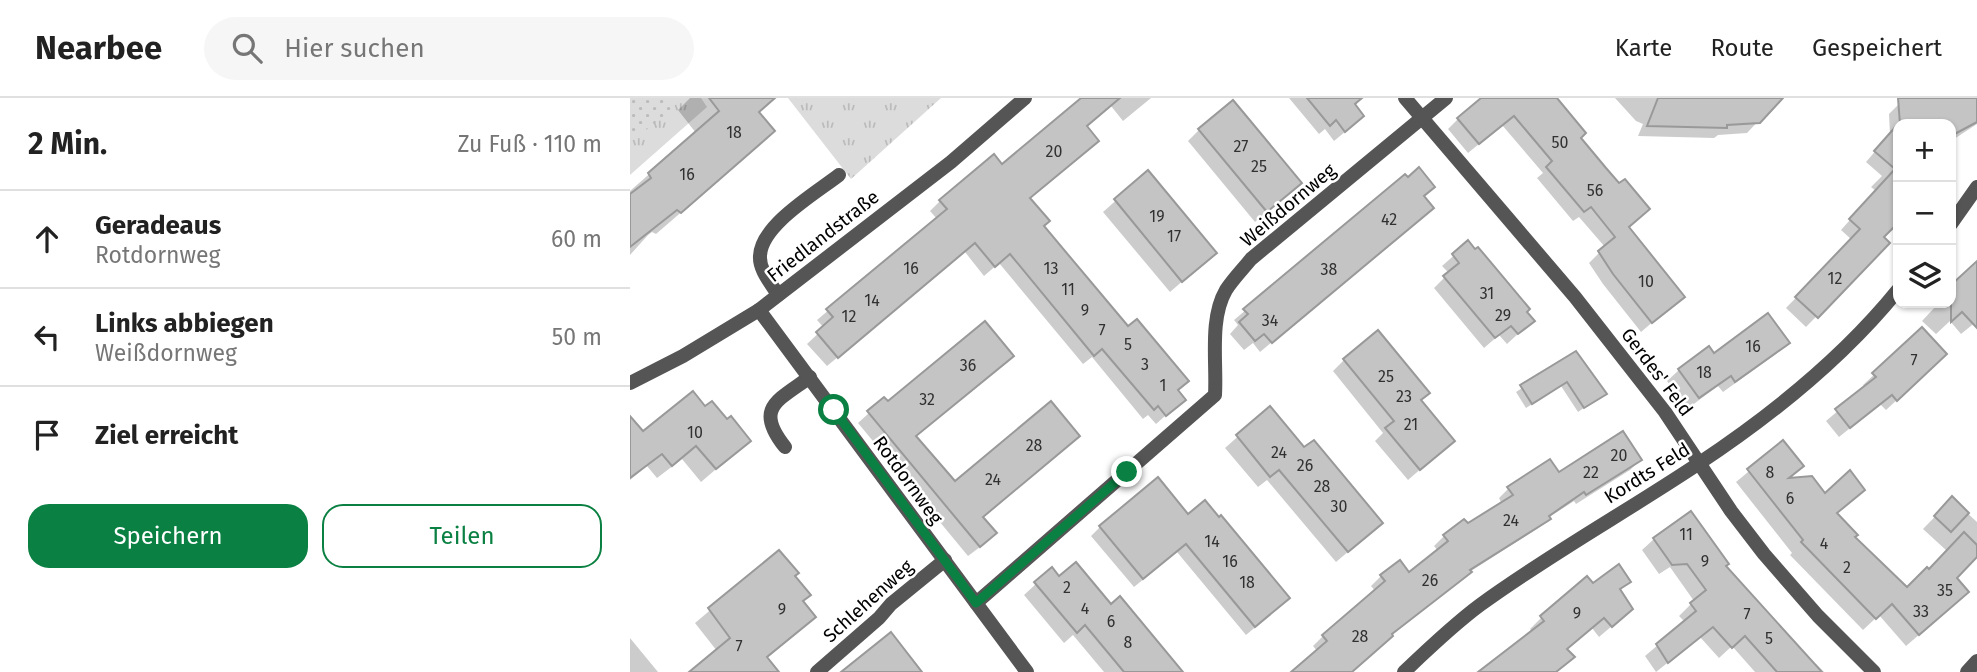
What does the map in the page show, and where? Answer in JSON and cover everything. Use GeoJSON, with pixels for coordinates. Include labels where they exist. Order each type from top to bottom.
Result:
{"type":"FeatureCollection","features":[{"type":"Feature","properties":{"kind":"street","name":"Friedlandstraße"},"geometry":{"type":"LineString","coordinates":[[630,383],[683,356],[759,310],[951,162],[1025,98]]}},
{"type":"Feature","properties":{"kind":"street","name":"Gerdes' Feld"},"geometry":{"type":"LineString","coordinates":[[1405,98],[1575,297],[1665,412],[1764,554],[1818,616],[1874,672]]}},
{"type":"Feature","properties":{"kind":"street","name":"Weißdornweg"},"geometry":{"type":"LineString","coordinates":[[976,603],[1215,395],[1216,330],[1226,291],[1251,259],[1446,98]]}},
{"type":"Feature","properties":{"kind":"street"},"geometry":{"type":"LineString","coordinates":[[778,295],[761,268],[760,255],[764,239],[778,222],[839,175]]}},
{"type":"Feature","properties":{"kind":"street"},"geometry":{"type":"LineString","coordinates":[[1956,217],[1977,187]]}},
{"type":"Feature","properties":{"kind":"street","name":"Kordts Feld"},"geometry":{"type":"LineString","coordinates":[[1404,672],[1477,607],[1539,564],[1699,463],[1789,397],[1872,322],[1893,296]]}},
{"type":"Feature","properties":{"kind":"street","name":"Rotdornweg"},"geometry":{"type":"LineString","coordinates":[[759,310],[1027,672]]}},
{"type":"Feature","properties":{"kind":"street"},"geometry":{"type":"LineString","coordinates":[[785,447],[769,421],[771,409],[777,400],[810,377]]}},
{"type":"Feature","properties":{"kind":"street","name":"Schlehenweg"},"geometry":{"type":"LineString","coordinates":[[817,672],[879,618],[891,604],[945,560]]}},
{"type":"Feature","properties":{"kind":"street"},"geometry":{"type":"LineString","coordinates":[[1967,672],[1977,661]]}},
{"type":"Feature","properties":{"kind":"green space"},"geometry":{"type":"Polygon","coordinates":[[[630,98],[701,98],[707,107],[630,175],[630,98]]]}},
{"type":"Feature","properties":{"kind":"green space"},"geometry":{"type":"Polygon","coordinates":[[[630,98],[666,98],[674,108],[633,140],[630,137],[630,98]]]}},
{"type":"Feature","properties":{"kind":"green space"},"geometry":{"type":"Polygon","coordinates":[[[788,98],[941,98],[851,179],[788,98]]]}},
{"type":"Feature","properties":{"kind":"building"},"geometry":{"type":"Polygon","coordinates":[[[709,98],[775,98],[759,112],[775,131],[681,213],[677,210],[630,247],[630,194],[651,178],[648,173],[719,111],[709,98]]]}},
{"type":"Feature","properties":{"kind":"building"},"geometry":{"type":"Polygon","coordinates":[[[1081,98],[1120,98],[1087,126],[1099,141],[1030,198],[1050,221],[1044,226],[1128,326],[1137,319],[1189,381],[1178,390],[1186,400],[1166,416],[1158,406],[1154,410],[1102,349],[1094,356],[1010,254],[995,267],[975,243],[838,358],[816,332],[833,317],[826,309],[947,209],[939,200],[994,154],[1002,164],[1081,98]]]}},
{"type":"Feature","properties":{"kind":"building"},"geometry":{"type":"Polygon","coordinates":[[[1307,98],[1362,98],[1355,104],[1364,116],[1345,132],[1336,120],[1330,126],[1307,98]]]}},
{"type":"Feature","properties":{"kind":"building"},"geometry":{"type":"Polygon","coordinates":[[[1481,98],[1557,98],[1586,133],[1581,138],[1606,168],[1619,183],[1625,179],[1650,209],[1629,227],[1685,297],[1652,323],[1598,251],[1615,237],[1591,207],[1584,212],[1546,167],[1552,161],[1514,116],[1479,144],[1457,118],[1481,98]]]}},
{"type":"Feature","properties":{"kind":"building"},"geometry":{"type":"Polygon","coordinates":[[[1658,98],[1783,98],[1760,123],[1727,125],[1727,128],[1647,126],[1658,98]]]}},
{"type":"Feature","properties":{"kind":"building"},"geometry":{"type":"Polygon","coordinates":[[[1898,98],[1977,98],[1977,122],[1956,133],[1956,119],[1900,119],[1898,98]]]}},
{"type":"Feature","properties":{"kind":"building"},"geometry":{"type":"Polygon","coordinates":[[[1233,100],[1302,183],[1267,212],[1198,129],[1233,100]]]}},
{"type":"Feature","properties":{"kind":"building"},"geometry":{"type":"Polygon","coordinates":[[[1893,130],[1893,167],[1874,151],[1893,130]]]}},
{"type":"Feature","properties":{"kind":"building"},"geometry":{"type":"Polygon","coordinates":[[[1419,167],[1435,187],[1424,196],[1434,208],[1272,343],[1264,334],[1255,341],[1239,322],[1248,314],[1243,309],[1405,174],[1408,177],[1419,167]]]}},
{"type":"Feature","properties":{"kind":"building"},"geometry":{"type":"Polygon","coordinates":[[[1148,170],[1217,253],[1182,282],[1114,199],[1148,170]]]}},
{"type":"Feature","properties":{"kind":"building"},"geometry":{"type":"Polygon","coordinates":[[[1893,171],[1893,228],[1884,237],[1890,243],[1818,318],[1795,297],[1860,229],[1849,219],[1893,171]]]}},
{"type":"Feature","properties":{"kind":"building"},"geometry":{"type":"Polygon","coordinates":[[[1468,240],[1475,249],[1478,247],[1530,309],[1527,312],[1535,321],[1518,334],[1511,326],[1495,338],[1443,276],[1459,263],[1452,254],[1468,240]]]}},
{"type":"Feature","properties":{"kind":"building"},"geometry":{"type":"Polygon","coordinates":[[[1977,261],[1977,328],[1962,312],[1951,322],[1951,308],[1956,308],[1956,280],[1977,261]]]}},
{"type":"Feature","properties":{"kind":"building"},"geometry":{"type":"Polygon","coordinates":[[[1768,313],[1790,343],[1735,382],[1731,376],[1699,398],[1678,369],[1709,346],[1714,353],[1768,313]]]}},
{"type":"Feature","properties":{"kind":"building"},"geometry":{"type":"Polygon","coordinates":[[[985,321],[1014,356],[916,436],[955,481],[1051,401],[1080,436],[983,517],[997,533],[980,547],[867,411],[884,397],[888,401],[985,321]]]}},
{"type":"Feature","properties":{"kind":"building"},"geometry":{"type":"Polygon","coordinates":[[[1922,327],[1947,354],[1897,401],[1892,395],[1850,428],[1835,409],[1876,377],[1872,373],[1922,327]]]}},
{"type":"Feature","properties":{"kind":"building"},"geometry":{"type":"Polygon","coordinates":[[[1378,330],[1430,393],[1421,400],[1455,441],[1420,470],[1385,428],[1394,421],[1343,359],[1378,330]]]}},
{"type":"Feature","properties":{"kind":"building"},"geometry":{"type":"Polygon","coordinates":[[[1576,351],[1607,394],[1584,408],[1567,382],[1532,404],[1520,385],[1576,351]]]}},
{"type":"Feature","properties":{"kind":"building"},"geometry":{"type":"Polygon","coordinates":[[[693,391],[705,406],[712,401],[727,419],[731,416],[751,441],[716,469],[696,446],[672,466],[662,454],[630,478],[630,416],[643,431],[693,391]]]}},
{"type":"Feature","properties":{"kind":"building"},"geometry":{"type":"Polygon","coordinates":[[[1270,406],[1304,447],[1314,440],[1383,523],[1348,552],[1279,470],[1270,477],[1236,435],[1270,406]]]}},
{"type":"Feature","properties":{"kind":"building"},"geometry":{"type":"Polygon","coordinates":[[[1623,431],[1642,460],[1586,495],[1584,492],[1549,516],[1551,519],[1470,570],[1472,572],[1392,634],[1393,636],[1352,672],[1291,672],[1327,641],[1322,635],[1385,581],[1380,575],[1400,560],[1409,572],[1448,541],[1443,535],[1464,519],[1468,523],[1513,495],[1507,487],[1550,459],[1559,472],[1623,431]]]}},
{"type":"Feature","properties":{"kind":"building"},"geometry":{"type":"Polygon","coordinates":[[[1783,440],[1804,466],[1789,478],[1812,476],[1825,493],[1850,470],[1865,490],[1837,513],[1858,535],[1855,537],[1907,587],[1927,567],[1929,569],[1964,532],[1977,545],[1977,557],[1957,578],[1969,592],[1919,635],[1892,604],[1876,619],[1801,542],[1803,540],[1747,469],[1783,440]]]}},
{"type":"Feature","properties":{"kind":"building"},"geometry":{"type":"Polygon","coordinates":[[[1158,477],[1188,514],[1205,500],[1219,517],[1221,515],[1290,598],[1255,627],[1186,544],[1143,579],[1099,526],[1158,477]]]}},
{"type":"Feature","properties":{"kind":"building"},"geometry":{"type":"Polygon","coordinates":[[[1952,496],[1969,513],[1951,532],[1934,516],[1952,496]]]}},
{"type":"Feature","properties":{"kind":"building"},"geometry":{"type":"Polygon","coordinates":[[[1691,511],[1729,564],[1726,566],[1822,672],[1777,672],[1745,636],[1732,648],[1713,627],[1668,663],[1656,644],[1696,611],[1690,603],[1706,590],[1687,564],[1672,565],[1653,538],[1691,511]]]}},
{"type":"Feature","properties":{"kind":"building"},"geometry":{"type":"Polygon","coordinates":[[[779,550],[799,573],[795,576],[811,595],[803,601],[816,617],[767,657],[779,672],[689,672],[730,638],[708,608],[779,550]]]}},
{"type":"Feature","properties":{"kind":"building"},"geometry":{"type":"Polygon","coordinates":[[[1076,562],[1111,604],[1120,596],[1183,672],[1124,672],[1085,625],[1077,633],[1034,582],[1052,567],[1059,576],[1076,562]]]}},
{"type":"Feature","properties":{"kind":"building"},"geometry":{"type":"Polygon","coordinates":[[[1619,564],[1631,582],[1620,589],[1633,609],[1612,627],[1604,618],[1567,649],[1575,657],[1556,672],[1478,672],[1544,621],[1540,616],[1587,576],[1593,583],[1619,564]]]}},
{"type":"Feature","properties":{"kind":"building"},"geometry":{"type":"Polygon","coordinates":[[[891,632],[922,672],[841,672],[891,632]]]}},
{"type":"Feature","properties":{"kind":"route"},"geometry":{"type":"LineString","coordinates":[[834,410],[976,603],[1127,472]]}}]}
